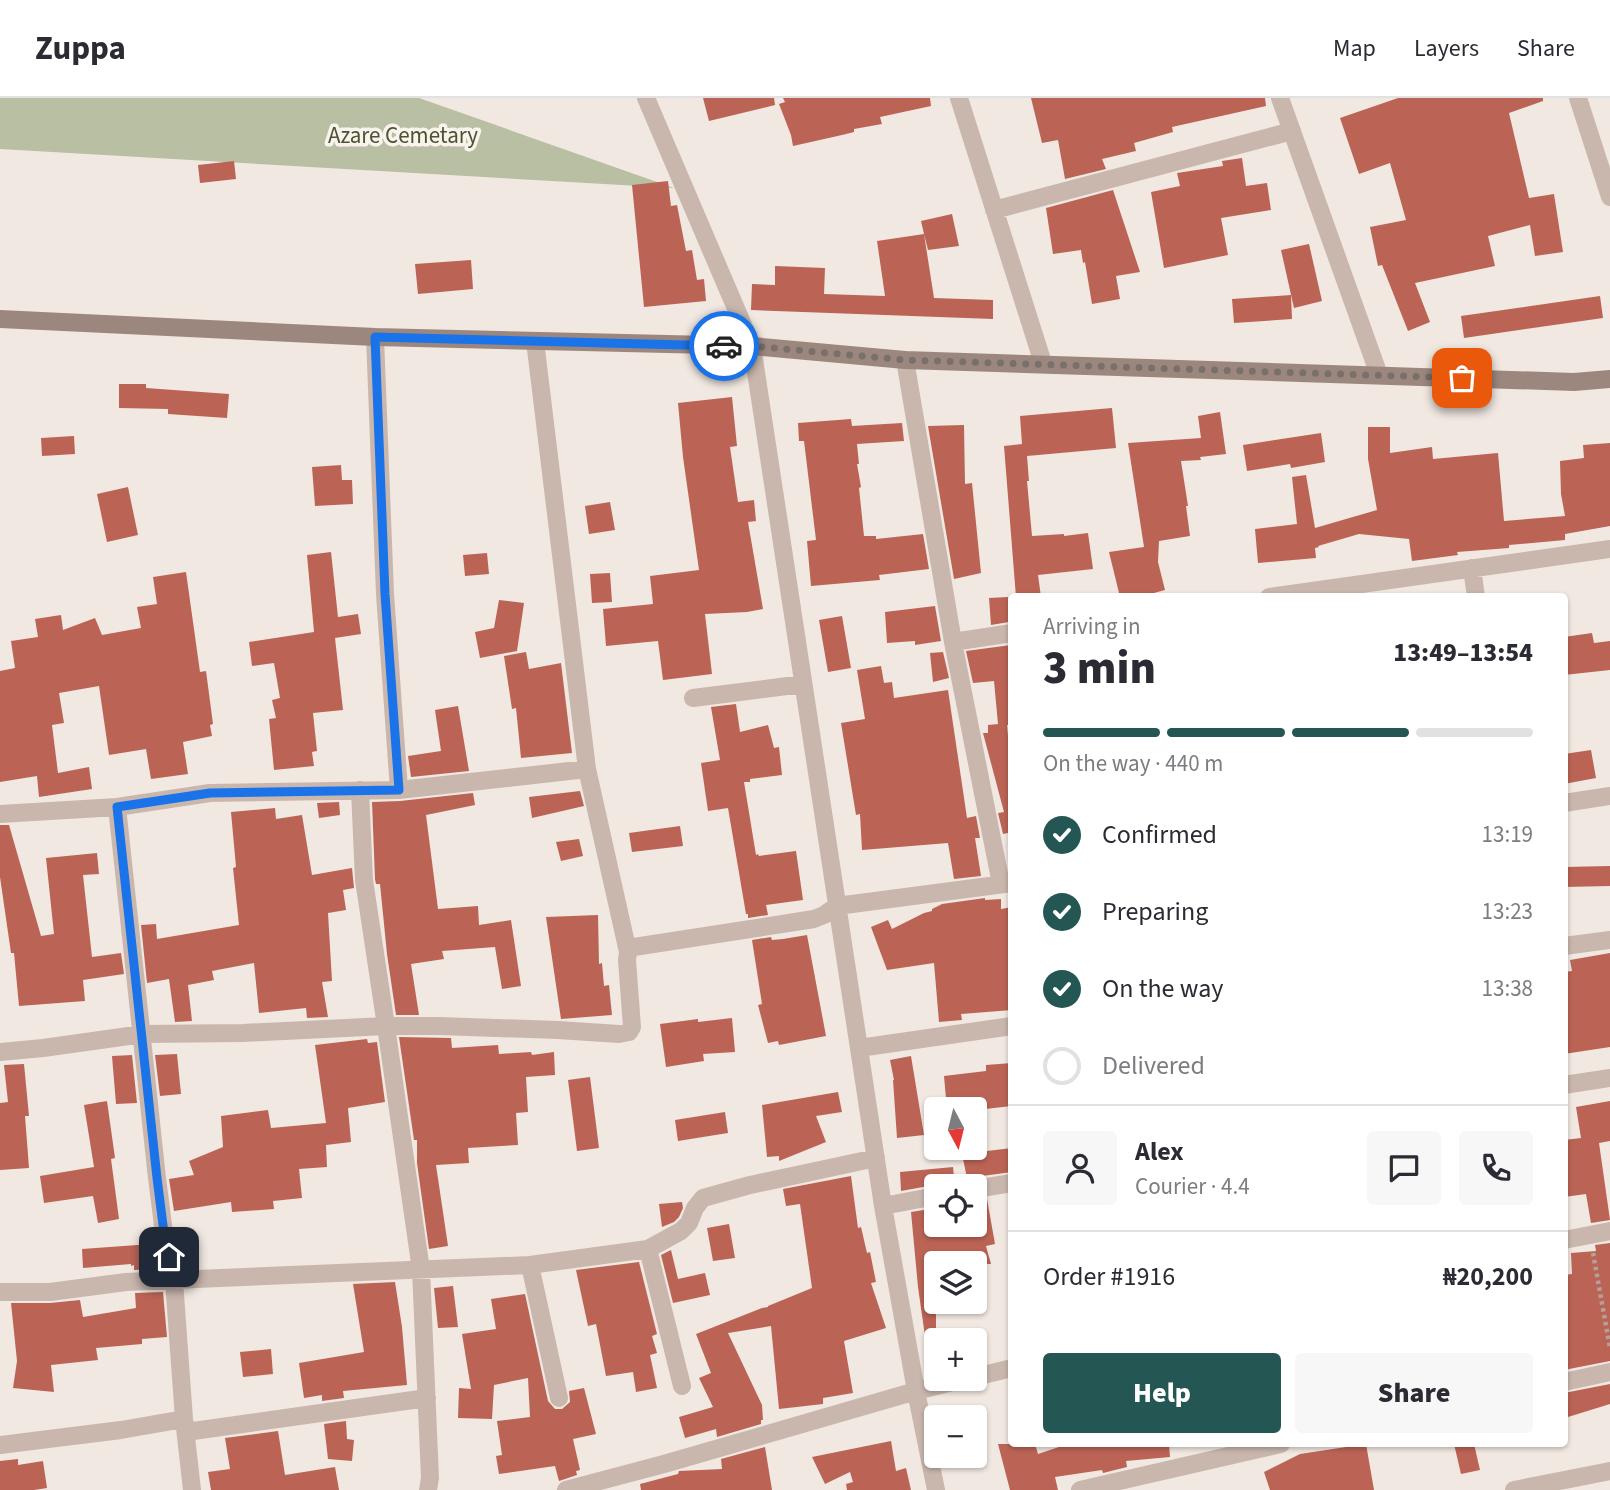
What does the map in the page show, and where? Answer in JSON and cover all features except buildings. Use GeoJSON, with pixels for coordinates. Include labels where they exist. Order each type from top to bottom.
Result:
{"type":"FeatureCollection","features":[{"type":"Feature","properties":{"kind":"street"},"geometry":{"type":"LineString","coordinates":[[646,98],[752,346],[883,1206],[936,1490]]}},
{"type":"Feature","properties":{"kind":"street"},"geometry":{"type":"LineString","coordinates":[[960,98],[1043,363]]}},
{"type":"Feature","properties":{"kind":"street"},"geometry":{"type":"LineString","coordinates":[[1280,98],[1379,375]]}},
{"type":"Feature","properties":{"kind":"street"},"geometry":{"type":"LineString","coordinates":[[1578,98],[1610,197]]}},
{"type":"Feature","properties":{"kind":"street"},"geometry":{"type":"LineString","coordinates":[[994,210],[1292,131]]}},
{"type":"Feature","properties":{"kind":"street"},"geometry":{"type":"LineString","coordinates":[[0,319],[375,337],[752,346],[905,360],[1574,382],[1610,379]]}},
{"type":"Feature","properties":{"kind":"street"},"geometry":{"type":"LineString","coordinates":[[375,337],[385,594],[399,790]]}},
{"type":"Feature","properties":{"kind":"street"},"geometry":{"type":"LineString","coordinates":[[0,1052],[143,1034],[271,1032],[386,1026],[620,1034],[629,1032],[632,1027],[628,952],[587,769],[535,341]]}},
{"type":"Feature","properties":{"kind":"street"},"geometry":{"type":"LineString","coordinates":[[628,952],[634,947],[814,919],[837,906],[1006,883],[953,642],[905,360]]}},
{"type":"Feature","properties":{"kind":"street"},"geometry":{"type":"LineString","coordinates":[[1297,593],[1610,549]]}},
{"type":"Feature","properties":{"kind":"street"},"geometry":{"type":"LineString","coordinates":[[1472,568],[1475,593]]}},
{"type":"Feature","properties":{"kind":"street"},"geometry":{"type":"LineString","coordinates":[[953,642],[1008,635]]}},
{"type":"Feature","properties":{"kind":"street"},"geometry":{"type":"LineString","coordinates":[[693,698],[803,684]]}},
{"type":"Feature","properties":{"kind":"street"},"geometry":{"type":"LineString","coordinates":[[0,814],[117,807],[210,793],[399,790],[587,769]]}},
{"type":"Feature","properties":{"kind":"street"},"geometry":{"type":"LineString","coordinates":[[360,790],[364,880],[421,1270],[430,1478],[428,1490]]}},
{"type":"Feature","properties":{"kind":"street"},"geometry":{"type":"LineString","coordinates":[[1568,802],[1610,796]]}},
{"type":"Feature","properties":{"kind":"street"},"geometry":{"type":"LineString","coordinates":[[117,807],[164,1233],[174,1281],[192,1490]]}},
{"type":"Feature","properties":{"kind":"street"},"geometry":{"type":"LineString","coordinates":[[1568,945],[1610,940]]}},
{"type":"Feature","properties":{"kind":"street"},"geometry":{"type":"LineString","coordinates":[[859,1048],[1008,1027]]}},
{"type":"Feature","properties":{"kind":"street"},"geometry":{"type":"LineString","coordinates":[[1568,1084],[1610,1078]]}},
{"type":"Feature","properties":{"kind":"street"},"geometry":{"type":"LineString","coordinates":[[0,1292],[50,1292],[126,1282],[530,1265],[649,1249],[681,1231],[689,1223],[703,1198],[876,1158]]}},
{"type":"Feature","properties":{"kind":"street"},"geometry":{"type":"LineString","coordinates":[[987,1187],[1008,1184]]}},
{"type":"Feature","properties":{"kind":"street"},"geometry":{"type":"LineString","coordinates":[[883,1206],[924,1198]]}},
{"type":"Feature","properties":{"kind":"street"},"geometry":{"type":"LineString","coordinates":[[1568,1239],[1610,1231]]}},
{"type":"Feature","properties":{"kind":"street"},"geometry":{"type":"LineString","coordinates":[[649,1249],[682,1387]]}},
{"type":"Feature","properties":{"kind":"street"},"geometry":{"type":"LineString","coordinates":[[530,1265],[559,1398]]}},
{"type":"Feature","properties":{"kind":"street"},"geometry":{"type":"LineString","coordinates":[[987,1374],[1008,1369]]}},
{"type":"Feature","properties":{"kind":"street"},"geometry":{"type":"LineString","coordinates":[[1568,1381],[1610,1372]]}},
{"type":"Feature","properties":{"kind":"street"},"geometry":{"type":"LineString","coordinates":[[566,1490],[924,1389]]}},
{"type":"Feature","properties":{"kind":"street"},"geometry":{"type":"LineString","coordinates":[[0,1445],[427,1398]]}},
{"type":"Feature","properties":{"kind":"street"},"geometry":{"type":"LineString","coordinates":[[1080,1490],[1268,1447]]}},
{"type":"Feature","properties":{"kind":"street"},"geometry":{"type":"LineString","coordinates":[[1514,1490],[1610,1471]]}},
{"type":"Feature","properties":{"kind":"path"},"geometry":{"type":"LineString","coordinates":[[1590,1235],[1610,1348]]}},
{"type":"Feature","properties":{"kind":"green space","name":"Azare Cemetary"},"geometry":{"type":"Polygon","coordinates":[[[0,98],[419,98],[674,188],[0,149],[0,98]]]}},
{"type":"Feature","properties":{"kind":"way so far"},"geometry":{"type":"LineString","coordinates":[[724,346],[752,346],[905,360],[1462,378]]}},
{"type":"Feature","properties":{"kind":"route"},"geometry":{"type":"LineString","coordinates":[[169,1257],[157,1178],[117,807],[210,793],[399,790],[385,594],[375,337],[724,346]]}}]}
